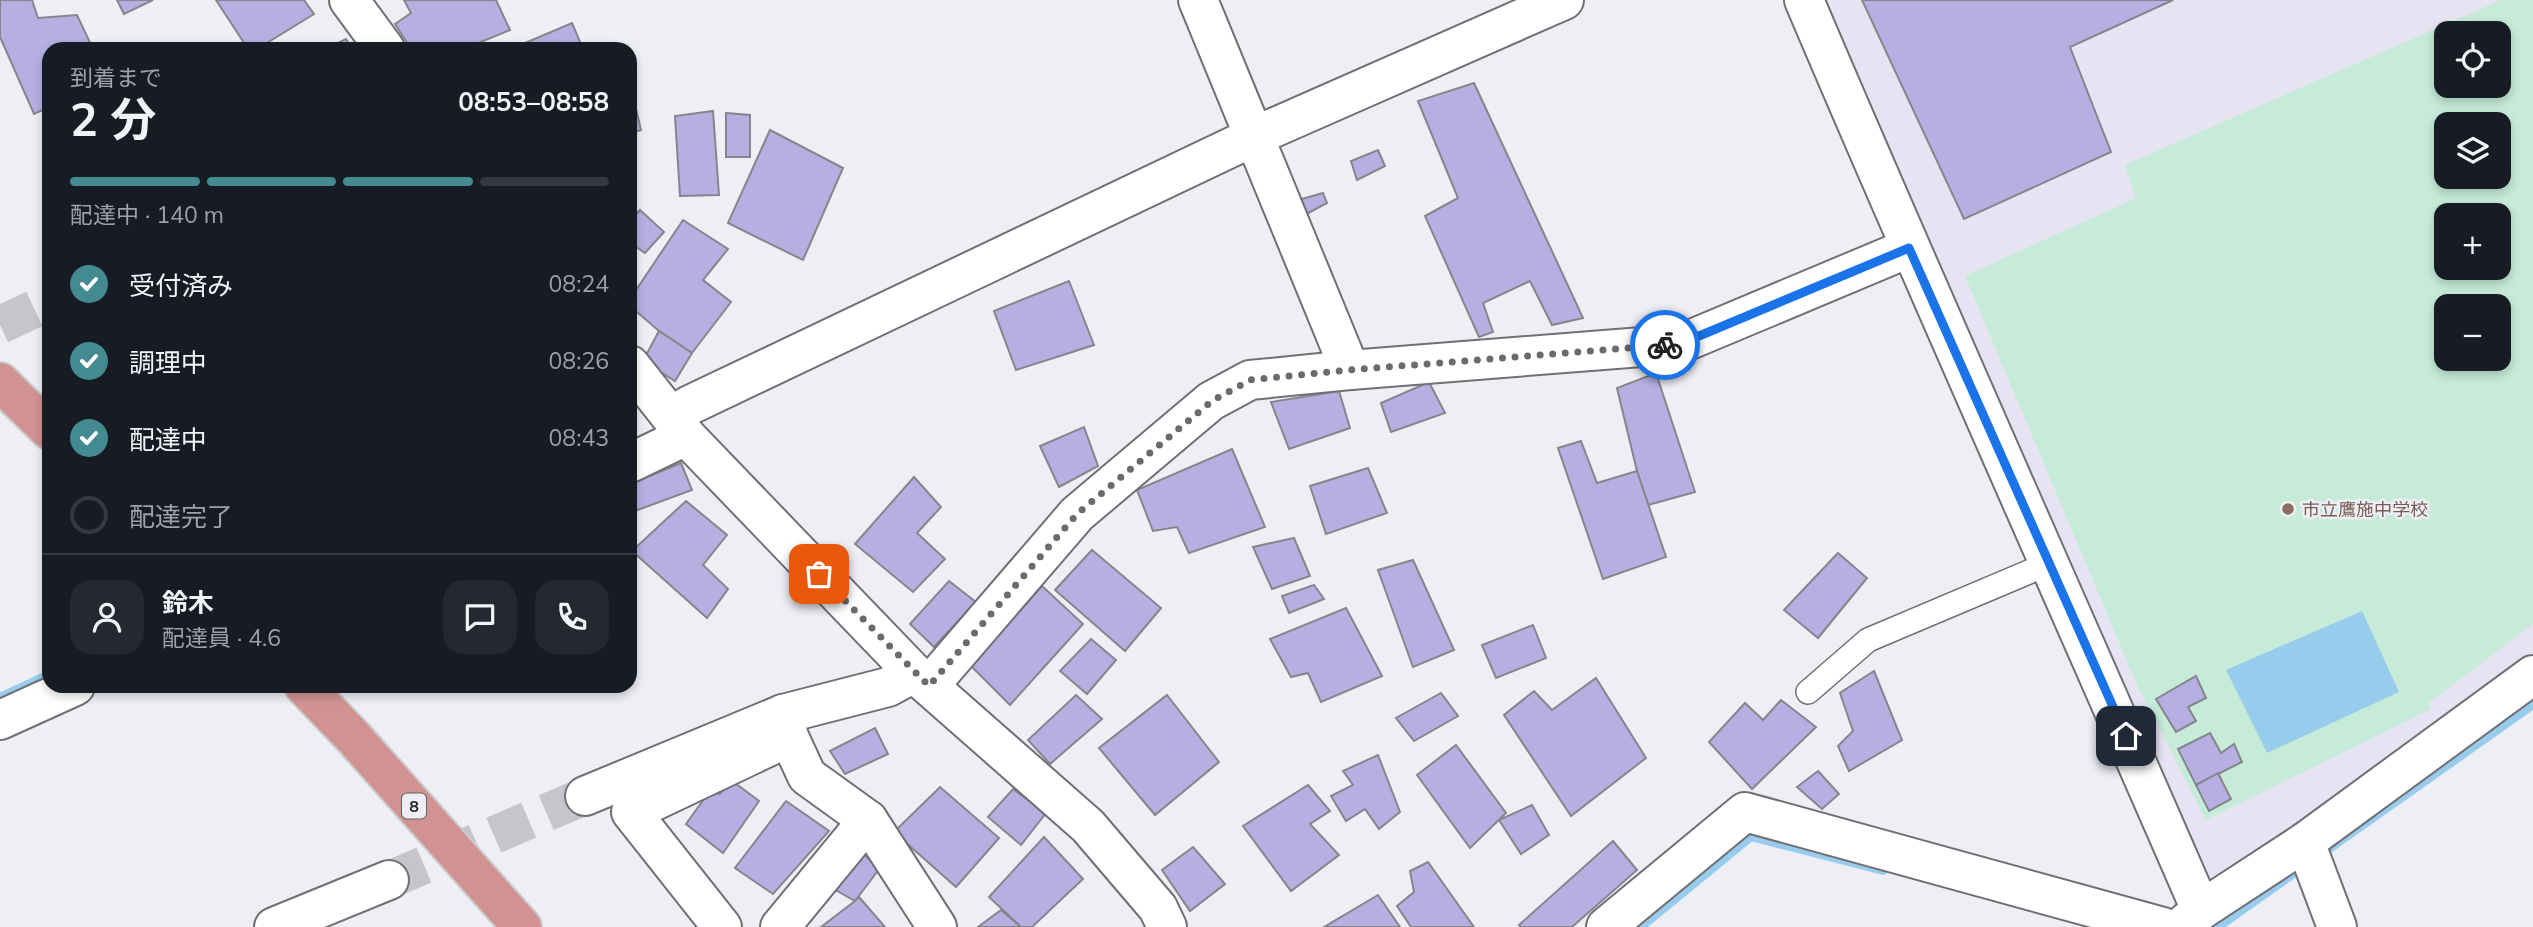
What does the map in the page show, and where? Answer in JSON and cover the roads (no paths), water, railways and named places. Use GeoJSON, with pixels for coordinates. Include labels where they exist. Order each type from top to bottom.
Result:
{"type":"FeatureCollection","features":[{"type":"Feature","properties":{"kind":"highway"},"geometry":{"type":"LineString","coordinates":[[0,382],[42,423]]}},
{"type":"Feature","properties":{"kind":"highway","name":"8"},"geometry":{"type":"LineString","coordinates":[[311,693],[522,927]]}},
{"type":"Feature","properties":{"kind":"street"},"geometry":{"type":"LineString","coordinates":[[349,0],[380,42]]}},
{"type":"Feature","properties":{"kind":"street"},"geometry":{"type":"LineString","coordinates":[[1198,0],[1350,370]]}},
{"type":"Feature","properties":{"kind":"street"},"geometry":{"type":"LineString","coordinates":[[637,458],[679,426],[690,405],[1255,136],[1564,0]]}},
{"type":"Feature","properties":{"kind":"street"},"geometry":{"type":"LineString","coordinates":[[1804,0],[1909,248],[2050,563],[2191,918],[2305,842],[2533,675]]}},
{"type":"Feature","properties":{"kind":"street"},"geometry":{"type":"LineString","coordinates":[[585,796],[888,687],[922,680],[1077,514],[1212,401],[1250,380],[1680,344],[1909,248]]}},
{"type":"Feature","properties":{"kind":"street"},"geometry":{"type":"LineString","coordinates":[[637,374],[679,426],[922,680],[1088,826],[1158,908],[1167,927]]}},
{"type":"Feature","properties":{"kind":"street"},"geometry":{"type":"LineString","coordinates":[[0,720],[60,693]]}},
{"type":"Feature","properties":{"kind":"street"},"geometry":{"type":"LineString","coordinates":[[786,725],[807,776],[868,820],[937,927]]}},
{"type":"Feature","properties":{"kind":"street"},"geometry":{"type":"LineString","coordinates":[[722,927],[631,812],[786,725]]}},
{"type":"Feature","properties":{"kind":"street"},"geometry":{"type":"LineString","coordinates":[[1606,927],[1745,812],[2163,927]]}},
{"type":"Feature","properties":{"kind":"street"},"geometry":{"type":"LineString","coordinates":[[780,927],[868,820]]}},
{"type":"Feature","properties":{"kind":"street"},"geometry":{"type":"LineString","coordinates":[[2305,842],[2337,927]]}},
{"type":"Feature","properties":{"kind":"street"},"geometry":{"type":"LineString","coordinates":[[274,927],[389,880]]}},
{"type":"Feature","properties":{"kind":"lane"},"geometry":{"type":"LineString","coordinates":[[1808,692],[1868,640],[2050,563]]}},
{"type":"Feature","properties":{"kind":"water"},"geometry":{"type":"Polygon","coordinates":[[[2362,611],[2399,692],[2267,753],[2226,670],[2362,611]]]}},
{"type":"Feature","properties":{"kind":"waterway"},"geometry":{"type":"LineString","coordinates":[[0,698],[42,678]]}},
{"type":"Feature","properties":{"kind":"waterway"},"geometry":{"type":"LineString","coordinates":[[2318,856],[2533,704]]}},
{"type":"Feature","properties":{"kind":"waterway"},"geometry":{"type":"LineString","coordinates":[[1640,927],[1751,836],[1883,870]]}},
{"type":"Feature","properties":{"kind":"waterway"},"geometry":{"type":"LineString","coordinates":[[2217,927],[2305,865]]}},
{"type":"Feature","properties":{"kind":"tunnel"},"geometry":{"type":"LineString","coordinates":[[0,325],[42,305]]}},
{"type":"Feature","properties":{"kind":"tunnel"},"geometry":{"type":"LineString","coordinates":[[389,880],[585,796]]}},
{"type":"Feature","properties":{"kind":"place","name":"市立鷹施中学校"},"geometry":{"type":"Point","coordinates":[2288,509]}}]}
